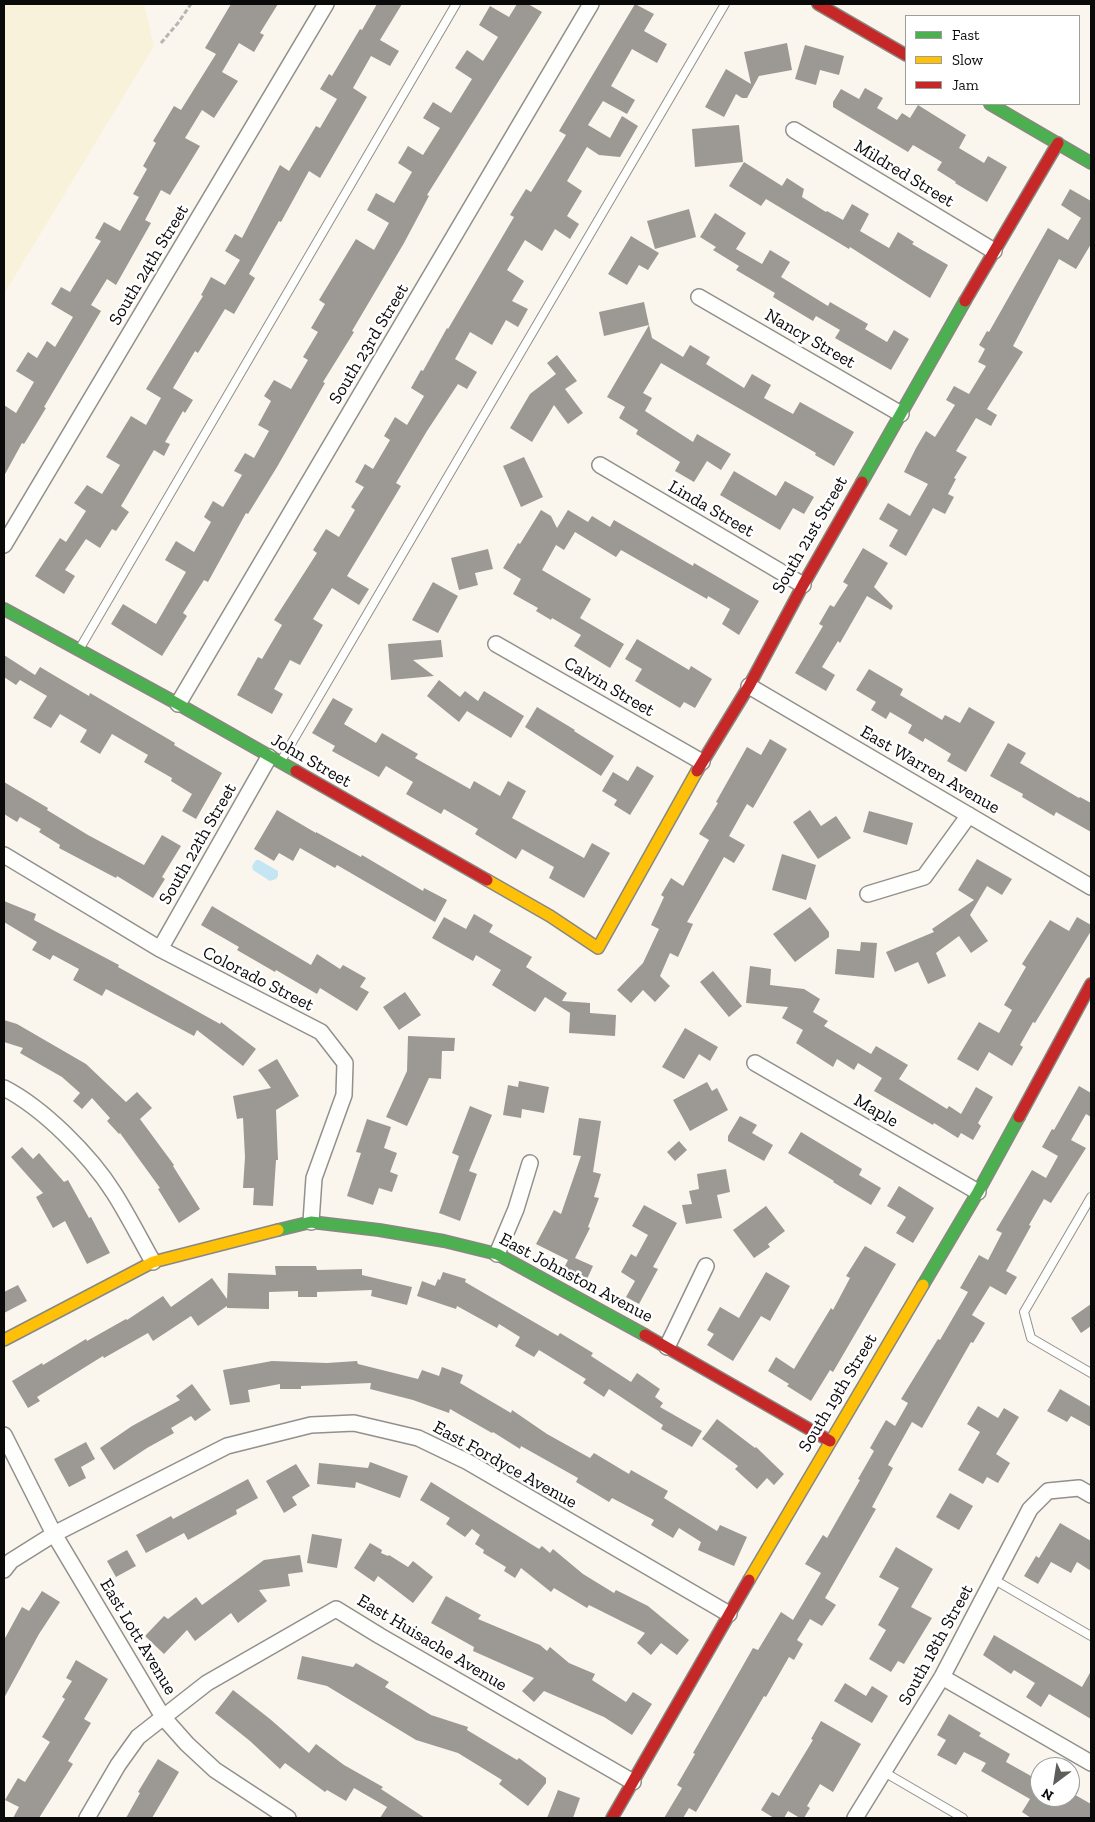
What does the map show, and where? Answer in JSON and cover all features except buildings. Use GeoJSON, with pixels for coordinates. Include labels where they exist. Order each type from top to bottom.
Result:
{"type":"FeatureCollection","features":[{"type":"Feature","properties":{"kind":"street","name":"South 24th Street"},"geometry":{"type":"LineString","coordinates":[[4,544],[326,4]]}},
{"type":"Feature","properties":{"kind":"street","name":"South 23rd Street"},"geometry":{"type":"LineString","coordinates":[[178,704],[591,4]]}},
{"type":"Feature","properties":{"kind":"street"},"geometry":{"type":"LineString","coordinates":[[818,4],[905,54]]}},
{"type":"Feature","properties":{"kind":"street"},"geometry":{"type":"LineString","coordinates":[[992,105],[1091,163]]}},
{"type":"Feature","properties":{"kind":"street","name":"Mildred Street"},"geometry":{"type":"LineString","coordinates":[[794,130],[994,251]]}},
{"type":"Feature","properties":{"kind":"street","name":"South 21st Street"},"geometry":{"type":"LineString","coordinates":[[598,948],[702,762],[749,686],[803,585],[1058,143]]}},
{"type":"Feature","properties":{"kind":"street","name":"Nancy Street"},"geometry":{"type":"LineString","coordinates":[[700,297],[901,414]]}},
{"type":"Feature","properties":{"kind":"street","name":"Linda Street"},"geometry":{"type":"LineString","coordinates":[[600,465],[803,585]]}},
{"type":"Feature","properties":{"kind":"street","name":"John Street"},"geometry":{"type":"LineString","coordinates":[[4,609],[178,704],[550,916],[598,948]]}},
{"type":"Feature","properties":{"kind":"street","name":"Calvin Street"},"geometry":{"type":"LineString","coordinates":[[496,644],[702,762]]}},
{"type":"Feature","properties":{"kind":"street","name":"East Warren Avenue"},"geometry":{"type":"LineString","coordinates":[[749,686],[1091,887]]}},
{"type":"Feature","properties":{"kind":"street","name":"South 22th Street"},"geometry":{"type":"LineString","coordinates":[[160,949],[274,760]]}},
{"type":"Feature","properties":{"kind":"street"},"geometry":{"type":"LineString","coordinates":[[868,894],[924,877],[969,815]]}},
{"type":"Feature","properties":{"kind":"street","name":"Colorado Street"},"geometry":{"type":"LineString","coordinates":[[4,855],[160,949],[322,1032],[345,1063],[344,1095],[314,1178],[311,1222]]}},
{"type":"Feature","properties":{"kind":"street","name":"South 19th Street"},"geometry":{"type":"LineString","coordinates":[[612,1818],[830,1441],[978,1192],[1091,984]]}},
{"type":"Feature","properties":{"kind":"street","name":"Maple"},"geometry":{"type":"LineString","coordinates":[[755,1063],[978,1192]]}},
{"type":"Feature","properties":{"kind":"street"},"geometry":{"type":"LineString","coordinates":[[4,1088],[18,1095],[46,1117],[84,1155],[113,1191],[154,1262]]}},
{"type":"Feature","properties":{"kind":"street"},"geometry":{"type":"LineString","coordinates":[[497,1254],[516,1209],[530,1163]]}},
{"type":"Feature","properties":{"kind":"street","name":"East Johnston Avenue"},"geometry":{"type":"LineString","coordinates":[[4,1340],[154,1262],[311,1222],[379,1230],[444,1241],[497,1254],[667,1347],[830,1441]]}},
{"type":"Feature","properties":{"kind":"street"},"geometry":{"type":"LineString","coordinates":[[667,1347],[706,1266]]}},
{"type":"Feature","properties":{"kind":"street","name":"East Fordyce Avenue"},"geometry":{"type":"LineString","coordinates":[[4,1570],[11,1560],[54,1534],[227,1446],[310,1425],[354,1423],[418,1438],[468,1462],[729,1614]]}},
{"type":"Feature","properties":{"kind":"street","name":"East Lott Avenue"},"geometry":{"type":"LineString","coordinates":[[4,1435],[54,1534],[163,1716],[186,1744],[215,1770],[288,1818]]}},
{"type":"Feature","properties":{"kind":"street","name":"South 18th Street"},"geometry":{"type":"LineString","coordinates":[[855,1818],[942,1677],[1030,1509],[1048,1491],[1079,1488],[1091,1496]]}},
{"type":"Feature","properties":{"kind":"street","name":"East Huisache Avenue"},"geometry":{"type":"LineString","coordinates":[[163,1716],[207,1683],[336,1608],[380,1636],[633,1782]]}},
{"type":"Feature","properties":{"kind":"street"},"geometry":{"type":"LineString","coordinates":[[942,1677],[1091,1762]]}},
{"type":"Feature","properties":{"kind":"street"},"geometry":{"type":"LineString","coordinates":[[87,1818],[118,1765],[138,1737],[163,1716]]}},
{"type":"Feature","properties":{"kind":"lane"},"geometry":{"type":"LineString","coordinates":[[79,650],[456,4]]}},
{"type":"Feature","properties":{"kind":"lane"},"geometry":{"type":"LineString","coordinates":[[274,760],[725,4]]}},
{"type":"Feature","properties":{"kind":"lane"},"geometry":{"type":"LineString","coordinates":[[1091,1197],[1024,1312],[1032,1338],[1091,1373]]}},
{"type":"Feature","properties":{"kind":"lane"},"geometry":{"type":"LineString","coordinates":[[994,1579],[1091,1636]]}},
{"type":"Feature","properties":{"kind":"lane"},"geometry":{"type":"LineString","coordinates":[[884,1772],[963,1818]]}},
{"type":"Feature","properties":{"kind":"path"},"geometry":{"type":"LineString","coordinates":[[161,43],[191,4]]}},
{"type":"Feature","properties":{"kind":"shaded area"},"geometry":{"type":"Polygon","coordinates":[[[4,4],[144,4],[154,46],[4,294],[4,4]]]}},
{"type":"Feature","properties":{"kind":"water"},"geometry":{"type":"Polygon","coordinates":[[[256,860],[278,871],[276,879],[270,881],[253,870],[252,866],[256,860]]]}},
{"type":"Feature","properties":{"kind":"traffic: fast"},"geometry":{"type":"LineString","coordinates":[[992,105],[1091,163]]}},
{"type":"Feature","properties":{"kind":"traffic: fast"},"geometry":{"type":"LineString","coordinates":[[862,482],[965,301]]}},
{"type":"Feature","properties":{"kind":"traffic: fast"},"geometry":{"type":"LineString","coordinates":[[4,609],[296,771]]}},
{"type":"Feature","properties":{"kind":"traffic: fast"},"geometry":{"type":"LineString","coordinates":[[923,1285],[978,1192],[1019,1117]]}},
{"type":"Feature","properties":{"kind":"traffic: fast"},"geometry":{"type":"LineString","coordinates":[[278,1230],[311,1222],[379,1230],[444,1241],[497,1254],[645,1335]]}},
{"type":"Feature","properties":{"kind":"traffic: slow"},"geometry":{"type":"LineString","coordinates":[[487,880],[550,916],[598,948],[697,771]]}},
{"type":"Feature","properties":{"kind":"traffic: slow"},"geometry":{"type":"LineString","coordinates":[[4,1340],[153,1262],[278,1230]]}},
{"type":"Feature","properties":{"kind":"traffic: slow"},"geometry":{"type":"LineString","coordinates":[[749,1580],[923,1285]]}},
{"type":"Feature","properties":{"kind":"traffic: jam"},"geometry":{"type":"LineString","coordinates":[[818,4],[905,54]]}},
{"type":"Feature","properties":{"kind":"traffic: jam"},"geometry":{"type":"LineString","coordinates":[[965,301],[1058,143]]}},
{"type":"Feature","properties":{"kind":"traffic: jam"},"geometry":{"type":"LineString","coordinates":[[697,771],[749,686],[803,585],[862,482]]}},
{"type":"Feature","properties":{"kind":"traffic: jam"},"geometry":{"type":"LineString","coordinates":[[296,771],[487,880]]}},
{"type":"Feature","properties":{"kind":"traffic: jam"},"geometry":{"type":"LineString","coordinates":[[1019,1117],[1091,984]]}},
{"type":"Feature","properties":{"kind":"traffic: jam"},"geometry":{"type":"LineString","coordinates":[[645,1335],[830,1441]]}},
{"type":"Feature","properties":{"kind":"traffic: jam"},"geometry":{"type":"LineString","coordinates":[[612,1818],[749,1580]]}}]}
